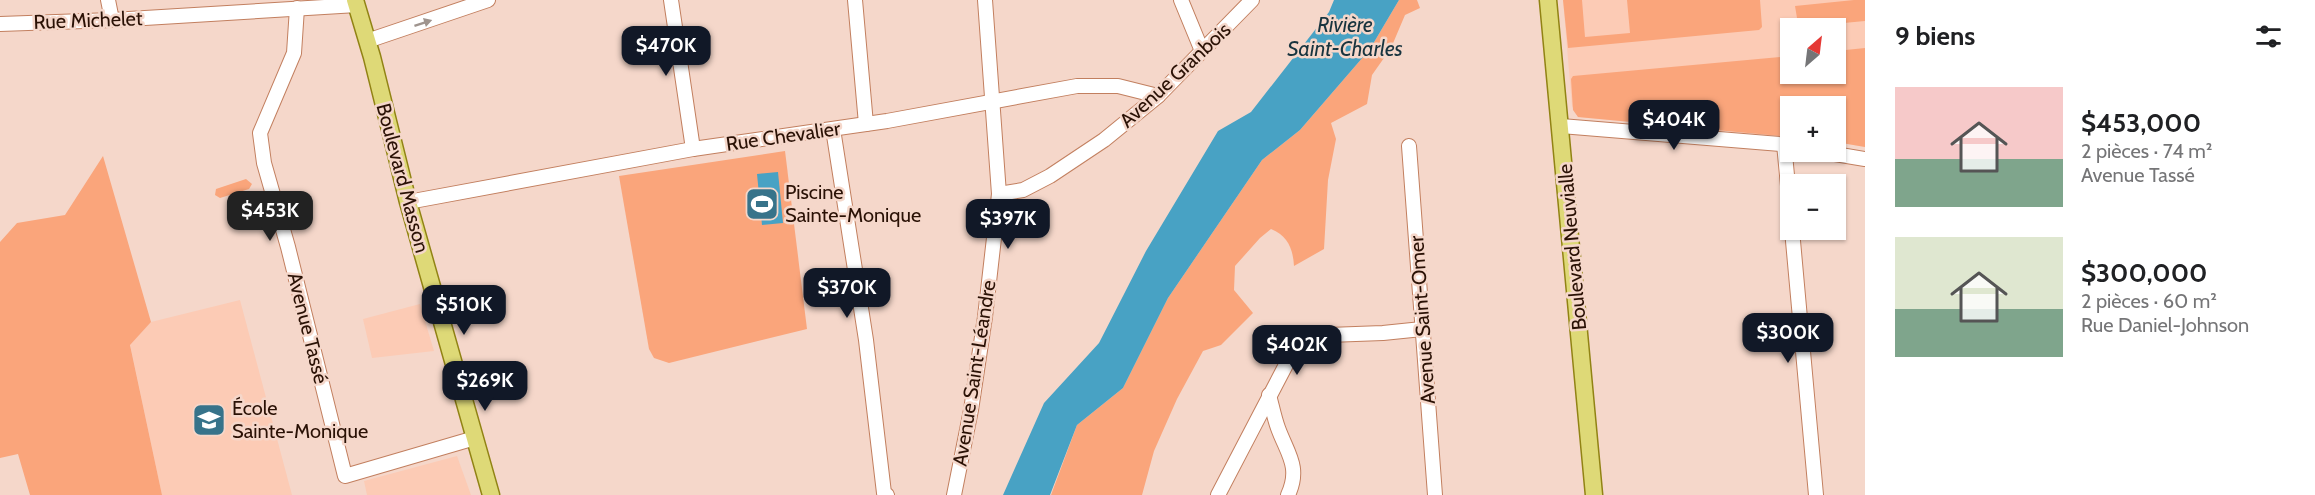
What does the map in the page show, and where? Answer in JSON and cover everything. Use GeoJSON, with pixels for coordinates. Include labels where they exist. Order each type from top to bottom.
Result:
{"type":"FeatureCollection","features":[{"type":"Feature","properties":{"kind":"main road","name":"Boulevard Neuvialle"},"geometry":{"type":"LineString","coordinates":[[1548,0],[1594,495]]}},
{"type":"Feature","properties":{"kind":"main road","name":"Boulevard Masson"},"geometry":{"type":"LineString","coordinates":[[356,3],[408,202],[491,495]]}},
{"type":"Feature","properties":{"kind":"street"},"geometry":{"type":"LineString","coordinates":[[108,0],[112,20]]}},
{"type":"Feature","properties":{"kind":"street"},"geometry":{"type":"LineString","coordinates":[[367,41],[488,0]]}},
{"type":"Feature","properties":{"kind":"street"},"geometry":{"type":"LineString","coordinates":[[671,0],[693,149]]}},
{"type":"Feature","properties":{"kind":"street"},"geometry":{"type":"LineString","coordinates":[[855,0],[866,124]]}},
{"type":"Feature","properties":{"kind":"street","name":"Avenue Saint-Léandre"},"geometry":{"type":"LineString","coordinates":[[954,495],[971,410],[985,317],[999,194],[985,0]]}},
{"type":"Feature","properties":{"kind":"street"},"geometry":{"type":"LineString","coordinates":[[1181,0],[1202,51]]}},
{"type":"Feature","properties":{"kind":"street","name":"Avenue Granbois"},"geometry":{"type":"LineString","coordinates":[[999,194],[1023,190],[1050,176],[1104,140],[1158,96],[1252,0]]}},
{"type":"Feature","properties":{"kind":"street","name":"Rue Michelet"},"geometry":{"type":"LineString","coordinates":[[0,24],[112,20],[356,3]]}},
{"type":"Feature","properties":{"kind":"street","name":"Avenue Tassé"},"geometry":{"type":"LineString","coordinates":[[297,8],[294,53],[261,133],[264,163],[288,247],[345,476],[475,438]]}},
{"type":"Feature","properties":{"kind":"street","name":"Rue Chevalier"},"geometry":{"type":"LineString","coordinates":[[408,202],[693,149],[866,124],[1077,86],[1118,86],[1158,96]]}},
{"type":"Feature","properties":{"kind":"street"},"geometry":{"type":"LineString","coordinates":[[1561,126],[1780,144]]}},
{"type":"Feature","properties":{"kind":"street"},"geometry":{"type":"LineString","coordinates":[[833,129],[866,340],[884,493],[887,495]]}},
{"type":"Feature","properties":{"kind":"street","name":"Avenue Saint-Omer"},"geometry":{"type":"LineString","coordinates":[[1409,146],[1435,495]]}},
{"type":"Feature","properties":{"kind":"street"},"geometry":{"type":"LineString","coordinates":[[1846,156],[1865,159]]}},
{"type":"Feature","properties":{"kind":"street"},"geometry":{"type":"LineString","coordinates":[[1793,240],[1816,495]]}},
{"type":"Feature","properties":{"kind":"street"},"geometry":{"type":"LineString","coordinates":[[1218,495],[1301,336],[1422,329]]}},
{"type":"Feature","properties":{"kind":"street"},"geometry":{"type":"LineString","coordinates":[[1269,395],[1278,428],[1294,470],[1292,487],[1288,495]]}},
{"type":"Feature","properties":{"kind":"shaded area"},"geometry":{"type":"Polygon","coordinates":[[[1399,0],[1417,0],[1420,8],[1405,15],[1391,48],[1372,75],[1367,104],[1331,123],[1336,139],[1328,180],[1324,249],[1294,266],[1292,254],[1285,239],[1271,229],[1235,266],[1234,290],[1253,313],[1221,345],[1203,351],[1177,399],[1154,451],[1142,495],[1051,495],[1077,425],[1123,388],[1168,298],[1262,160],[1300,130],[1370,49],[1399,0]]]}},
{"type":"Feature","properties":{"kind":"shaded area"},"geometry":{"type":"Polygon","coordinates":[[[1563,0],[1865,0],[1865,147],[1846,144],[1846,96],[1780,96],[1780,136],[1578,117],[1572,106],[1563,0]]]}},
{"type":"Feature","properties":{"kind":"shaded area"},"geometry":{"type":"Polygon","coordinates":[[[1563,0],[1582,0],[1585,37],[1630,33],[1627,0],[1760,0],[1762,27],[1759,30],[1568,48],[1563,0]]]}},
{"type":"Feature","properties":{"kind":"shaded area"},"geometry":{"type":"Polygon","coordinates":[[[1865,0],[1865,21],[1846,23],[1846,18],[1797,18],[1795,6],[1865,0]]]}},
{"type":"Feature","properties":{"kind":"shaded area"},"geometry":{"type":"Polygon","coordinates":[[[1865,48],[1865,147],[1846,144],[1846,96],[1780,96],[1780,136],[1578,117],[1573,110],[1571,79],[1573,76],[1780,57],[1780,84],[1846,84],[1846,50],[1865,48]]]}},
{"type":"Feature","properties":{"kind":"shaded area"},"geometry":{"type":"Polygon","coordinates":[[[785,151],[807,329],[669,363],[654,358],[649,349],[619,176],[785,151]]]}},
{"type":"Feature","properties":{"kind":"shaded area"},"geometry":{"type":"Polygon","coordinates":[[[103,156],[151,322],[130,345],[162,495],[30,495],[18,454],[0,458],[0,242],[17,223],[65,215],[103,156]]]}},
{"type":"Feature","properties":{"kind":"shaded area"},"geometry":{"type":"Polygon","coordinates":[[[246,179],[252,184],[249,189],[220,198],[215,195],[216,189],[246,179]]]}},
{"type":"Feature","properties":{"kind":"shaded area","name":"École Sainte-Monique"},"geometry":{"type":"Polygon","coordinates":[[[240,300],[292,495],[162,495],[130,344],[151,322],[240,300]]]}},
{"type":"Feature","properties":{"kind":"shaded area"},"geometry":{"type":"Polygon","coordinates":[[[420,304],[434,351],[372,358],[363,319],[420,304]]]}},
{"type":"Feature","properties":{"kind":"shaded area"},"geometry":{"type":"Polygon","coordinates":[[[457,456],[471,495],[367,495],[364,481],[457,456]]]}},
{"type":"Feature","properties":{"kind":"water","name":"Rivière Saint-Charles"},"geometry":{"type":"Polygon","coordinates":[[[1334,0],[1399,0],[1370,49],[1300,130],[1262,160],[1168,298],[1123,388],[1077,425],[1050,495],[1003,495],[1044,403],[1099,343],[1146,251],[1218,131],[1251,112],[1329,12],[1334,0]]]}},
{"type":"Feature","properties":{"kind":"water"},"geometry":{"type":"Polygon","coordinates":[[[778,172],[783,223],[762,225],[757,174],[778,172]]]}},
{"type":"Feature","properties":{"kind":"place","name":"Piscine Sainte-Monique"},"geometry":{"type":"Point","coordinates":[762,204]}},
{"type":"Feature","properties":{"kind":"place","name":"École Sainte-Monique"},"geometry":{"type":"Point","coordinates":[209,420]}}]}
